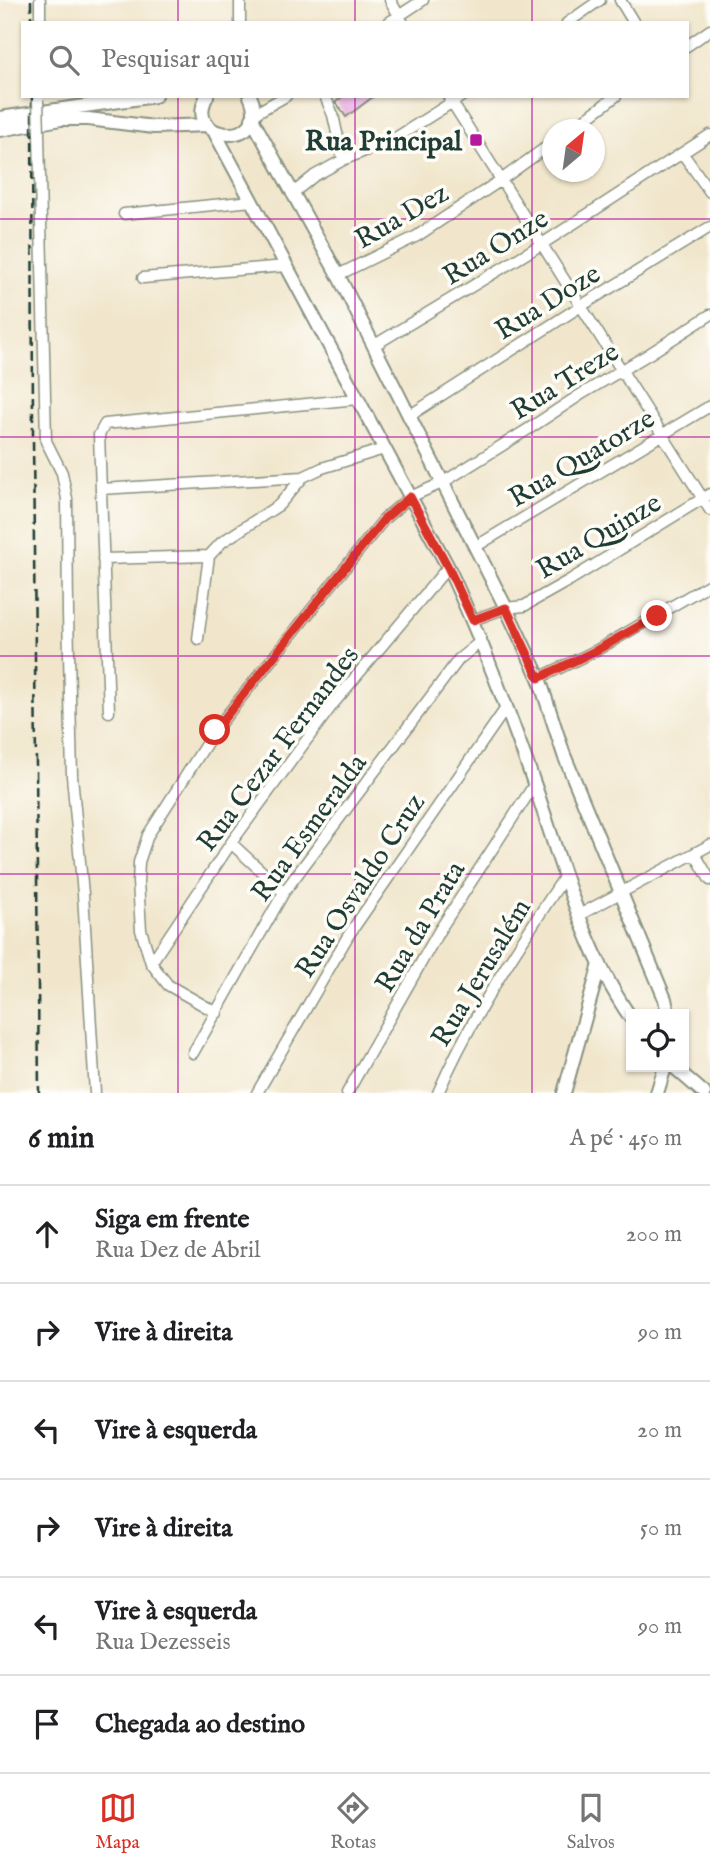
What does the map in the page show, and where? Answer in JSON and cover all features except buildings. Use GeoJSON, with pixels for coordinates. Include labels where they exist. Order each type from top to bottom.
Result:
{"type":"FeatureCollection","features":[{"type":"Feature","properties":{"kind":"street"},"geometry":{"type":"LineString","coordinates":[[40,0],[40,21]]}},
{"type":"Feature","properties":{"kind":"street"},"geometry":{"type":"LineString","coordinates":[[240,0],[240,21]]}},
{"type":"Feature","properties":{"kind":"street"},"geometry":{"type":"LineString","coordinates":[[390,0],[400,19],[422,0]]}},
{"type":"Feature","properties":{"kind":"street"},"geometry":{"type":"LineString","coordinates":[[570,21],[600,0]]}},
{"type":"Feature","properties":{"kind":"street"},"geometry":{"type":"LineString","coordinates":[[620,0],[633,21]]}},
{"type":"Feature","properties":{"kind":"street"},"geometry":{"type":"LineString","coordinates":[[689,45],[710,30]]}},
{"type":"Feature","properties":{"kind":"street"},"geometry":{"type":"LineString","coordinates":[[38,98],[46,442],[62,473],[67,499],[72,776],[83,894],[95,1093]]}},
{"type":"Feature","properties":{"kind":"street"},"geometry":{"type":"LineString","coordinates":[[0,118],[141,98]]}},
{"type":"Feature","properties":{"kind":"street"},"geometry":{"type":"LineString","coordinates":[[205,98],[202,109],[204,117],[448,567],[473,620],[579,915],[600,964],[626,1010]]}},
{"type":"Feature","properties":{"kind":"street"},"geometry":{"type":"LineString","coordinates":[[0,130],[61,119],[88,119],[154,127],[211,128],[221,134],[236,134],[248,126],[253,117],[254,106],[251,98]]}},
{"type":"Feature","properties":{"kind":"street"},"geometry":{"type":"LineString","coordinates":[[253,117],[283,98]]}},
{"type":"Feature","properties":{"kind":"street"},"geometry":{"type":"LineString","coordinates":[[326,98],[333,116],[343,160]]}},
{"type":"Feature","properties":{"kind":"street"},"geometry":{"type":"LineString","coordinates":[[586,119],[613,98]]}},
{"type":"Feature","properties":{"kind":"street"},"geometry":{"type":"LineString","coordinates":[[292,194],[314,176],[343,160],[394,139],[450,99],[621,370],[706,496],[710,510]]}},
{"type":"Feature","properties":{"kind":"street"},"geometry":{"type":"LineString","coordinates":[[253,117],[292,194],[338,275],[539,678],[564,755],[667,1009]]}},
{"type":"Feature","properties":{"kind":"street","name":"Rua Onze"},"geometry":{"type":"LineString","coordinates":[[373,346],[542,244],[710,135]]}},
{"type":"Feature","properties":{"kind":"street","name":"Rua Dez"},"geometry":{"type":"LineString","coordinates":[[338,275],[417,236],[542,150]]}},
{"type":"Feature","properties":{"kind":"street"},"geometry":{"type":"LineString","coordinates":[[683,153],[710,192]]}},
{"type":"Feature","properties":{"kind":"street"},"geometry":{"type":"LineString","coordinates":[[124,214],[251,201]]}},
{"type":"Feature","properties":{"kind":"street","name":"Rua Doze"},"geometry":{"type":"LineString","coordinates":[[409,416],[710,227]]}},
{"type":"Feature","properties":{"kind":"street"},"geometry":{"type":"LineString","coordinates":[[143,278],[286,266]]}},
{"type":"Feature","properties":{"kind":"street","name":"Rua Treze"},"geometry":{"type":"LineString","coordinates":[[151,963],[141,930],[138,882],[139,862],[148,835],[215,730],[385,518],[410,497],[442,483],[710,315]]}},
{"type":"Feature","properties":{"kind":"street"},"geometry":{"type":"LineString","coordinates":[[110,712],[99,435],[105,424],[358,399]]}},
{"type":"Feature","properties":{"kind":"street","name":"Rua Quatorze"},"geometry":{"type":"LineString","coordinates":[[475,547],[710,407]]}},
{"type":"Feature","properties":{"kind":"street"},"geometry":{"type":"LineString","coordinates":[[198,639],[209,556],[222,542],[279,505],[303,477],[321,468],[384,449]]}},
{"type":"Feature","properties":{"kind":"street"},"geometry":{"type":"LineString","coordinates":[[101,489],[303,477]]}},
{"type":"Feature","properties":{"kind":"street","name":"Rua Quinze"},"geometry":{"type":"LineString","coordinates":[[473,620],[506,608],[520,607],[542,596],[706,496]]}},
{"type":"Feature","properties":{"kind":"street"},"geometry":{"type":"LineString","coordinates":[[103,559],[209,556]]}},
{"type":"Feature","properties":{"kind":"street","name":"Rua Cezar Fernandes"},"geometry":{"type":"LineString","coordinates":[[151,963],[231,843],[333,704],[448,567]]}},
{"type":"Feature","properties":{"kind":"street"},"geometry":{"type":"LineString","coordinates":[[539,678],[597,650],[710,584]]}},
{"type":"Feature","properties":{"kind":"street","name":"Rua Esmeralda"},"geometry":{"type":"LineString","coordinates":[[193,1053],[284,892],[459,659],[480,642]]}},
{"type":"Feature","properties":{"kind":"street","name":"Rua Osvaldo Cruz"},"geometry":{"type":"LineString","coordinates":[[257,1093],[348,936],[506,708]]}},
{"type":"Feature","properties":{"kind":"street","name":"Rua da Prata"},"geometry":{"type":"LineString","coordinates":[[346,1093],[439,931],[534,785]]}},
{"type":"Feature","properties":{"kind":"street"},"geometry":{"type":"LineString","coordinates":[[231,843],[284,892]]}},
{"type":"Feature","properties":{"kind":"street"},"geometry":{"type":"LineString","coordinates":[[579,915],[710,845]]}},
{"type":"Feature","properties":{"kind":"street"},"geometry":{"type":"LineString","coordinates":[[695,854],[710,880]]}},
{"type":"Feature","properties":{"kind":"street","name":"Rua Jerusalém"},"geometry":{"type":"LineString","coordinates":[[438,1093],[451,1063],[514,954],[565,876]]}},
{"type":"Feature","properties":{"kind":"street"},"geometry":{"type":"LineString","coordinates":[[151,963],[167,985],[217,1013]]}},
{"type":"Feature","properties":{"kind":"street"},"geometry":{"type":"LineString","coordinates":[[564,1093],[600,964]]}},
{"type":"Feature","properties":{"kind":"street"},"geometry":{"type":"LineString","coordinates":[[657,1093],[663,1072]]}},
{"type":"Feature","properties":{"kind":"street"},"geometry":{"type":"LineString","coordinates":[[680,1072],[704,1093]]}},
{"type":"Feature","properties":{"kind":"railway"},"geometry":{"type":"LineString","coordinates":[[31,0],[31,21]]}},
{"type":"Feature","properties":{"kind":"railway"},"geometry":{"type":"LineString","coordinates":[[32,98],[39,1093]]}},
{"type":"Feature","properties":{"kind":"place","name":"Rua Principal"},"geometry":{"type":"Point","coordinates":[476,140]}},
{"type":"Feature","properties":{"kind":"route"},"geometry":{"type":"LineString","coordinates":[[215,730],[385,518],[410,497],[473,620],[506,608],[539,678],[597,650],[657,616]]}}]}
